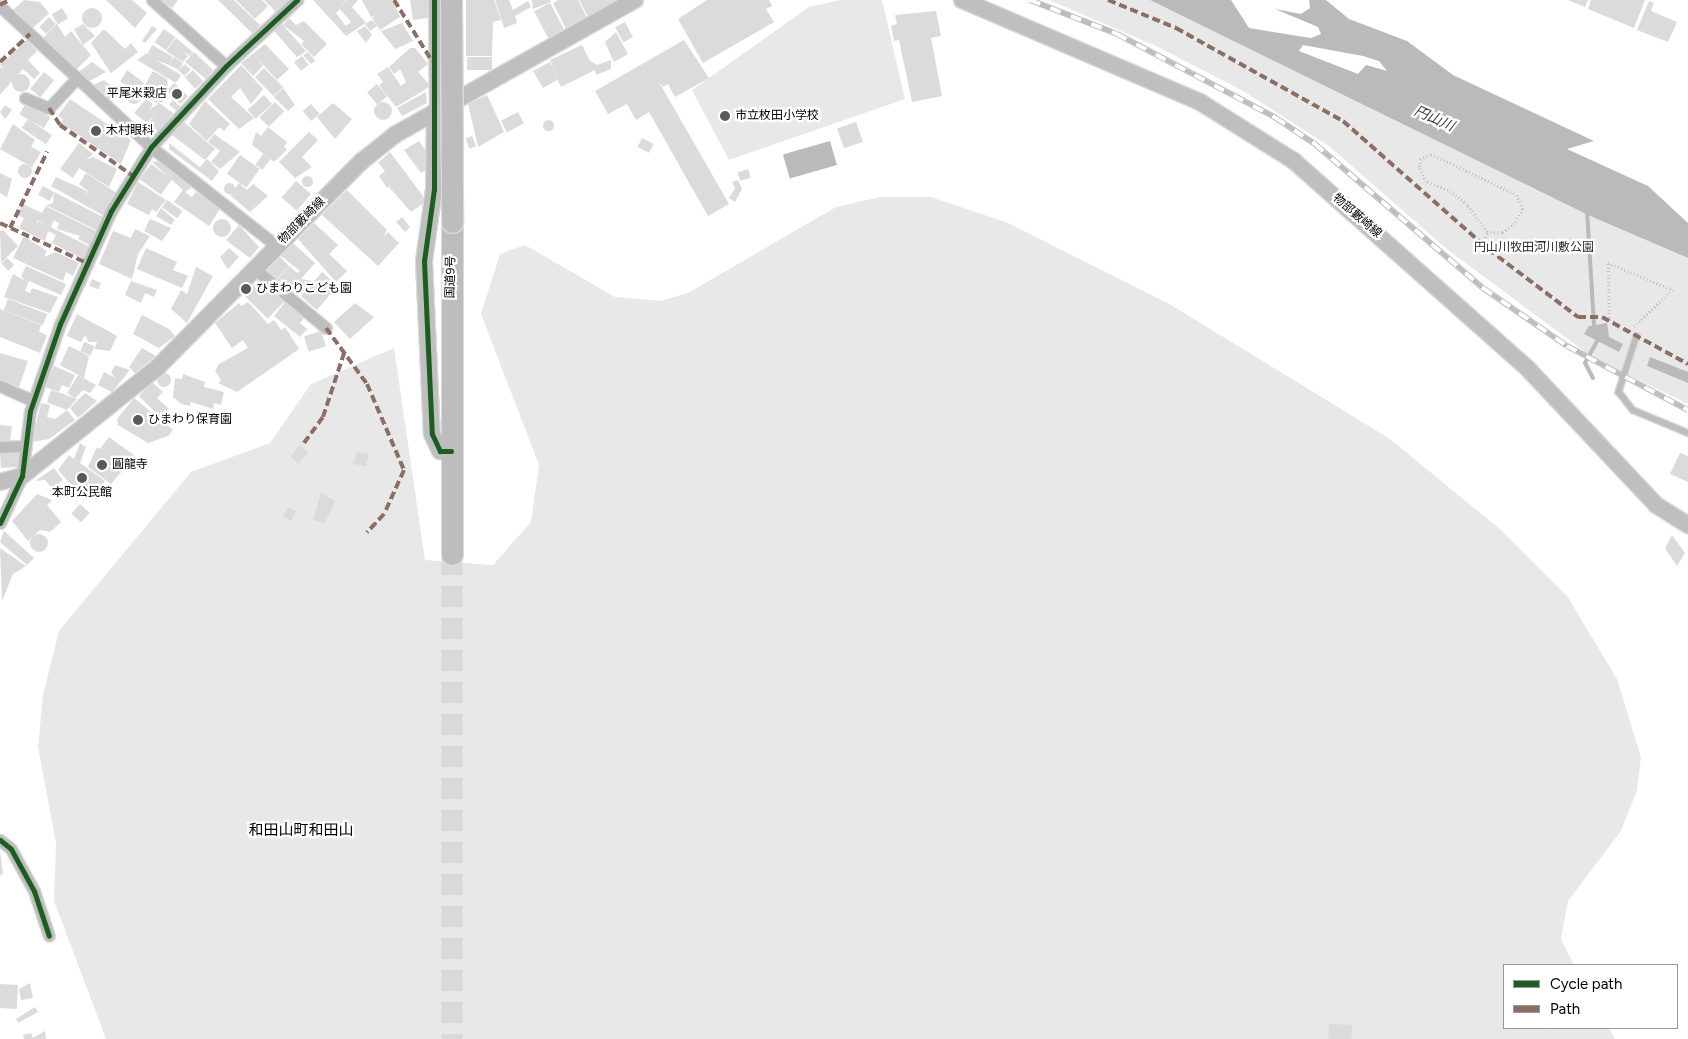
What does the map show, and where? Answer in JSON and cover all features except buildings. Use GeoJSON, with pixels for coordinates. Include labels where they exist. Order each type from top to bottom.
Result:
{"type":"FeatureCollection","features":[{"type":"Feature","properties":{"kind":"highway","name":"国道9号"},"geometry":{"type":"LineString","coordinates":[[451,0],[452,554]]}},
{"type":"Feature","properties":{"kind":"main road","name":"物部藪崎線"},"geometry":{"type":"LineString","coordinates":[[0,482],[22,476],[157,368],[362,161],[435,111],[535,60],[635,0]]}},
{"type":"Feature","properties":{"kind":"main road","name":"物部藪崎線"},"geometry":{"type":"LineString","coordinates":[[962,0],[1200,102],[1294,161],[1529,370],[1656,506],[1688,525]]}},
{"type":"Feature","properties":{"kind":"main road"},"geometry":{"type":"LineString","coordinates":[[435,111],[434,189],[424,261],[432,434],[440,451],[451,451]]}},
{"type":"Feature","properties":{"kind":"street"},"geometry":{"type":"LineString","coordinates":[[152,0],[226,66]]}},
{"type":"Feature","properties":{"kind":"street"},"geometry":{"type":"LineString","coordinates":[[0,523],[22,476],[33,401],[60,324],[111,211],[151,147],[226,66],[297,0]]}},
{"type":"Feature","properties":{"kind":"street"},"geometry":{"type":"LineString","coordinates":[[434,0],[435,111]]}},
{"type":"Feature","properties":{"kind":"street"},"geometry":{"type":"LineString","coordinates":[[0,6],[151,147],[277,246]]}},
{"type":"Feature","properties":{"kind":"street"},"geometry":{"type":"LineString","coordinates":[[25,98],[49,108],[77,78]]}},
{"type":"Feature","properties":{"kind":"street"},"geometry":{"type":"LineString","coordinates":[[255,270],[326,328]]}},
{"type":"Feature","properties":{"kind":"street"},"geometry":{"type":"LineString","coordinates":[[0,386],[33,401]]}},
{"type":"Feature","properties":{"kind":"street"},"geometry":{"type":"LineString","coordinates":[[0,447],[26,446]]}},
{"type":"Feature","properties":{"kind":"street"},"geometry":{"type":"LineString","coordinates":[[0,840],[11,849],[34,891],[49,936]]}},
{"type":"Feature","properties":{"kind":"lane"},"geometry":{"type":"LineString","coordinates":[[1637,336],[1619,392],[1633,410],[1688,433]]}},
{"type":"Feature","properties":{"kind":"path"},"geometry":{"type":"LineString","coordinates":[[1438,154],[1517,195],[1523,209],[1515,224],[1502,233],[1487,232],[1467,205],[1448,190],[1426,182],[1420,160],[1438,154]]}},
{"type":"Feature","properties":{"kind":"path"},"geometry":{"type":"LineString","coordinates":[[1482,244],[1487,232]]}},
{"type":"Feature","properties":{"kind":"path"},"geometry":{"type":"LineString","coordinates":[[1609,321],[1608,263],[1673,290],[1630,332]]}},
{"type":"Feature","properties":{"kind":"green space"},"geometry":{"type":"Polygon","coordinates":[[[840,0],[882,0],[905,99],[729,160],[692,90],[809,7],[840,0]]]}},
{"type":"Feature","properties":{"kind":"green space","name":"円山川牧田河川敷公園"},"geometry":{"type":"Polygon","coordinates":[[[1049,0],[1150,0],[1588,215],[1688,258],[1688,404],[1592,357],[1448,250],[1329,146],[1243,91],[1158,47],[1049,0]]]}},
{"type":"Feature","properties":{"kind":"green space"},"geometry":{"type":"Polygon","coordinates":[[[880,197],[931,197],[1008,223],[1171,305],[1390,439],[1502,531],[1567,596],[1617,679],[1641,757],[1637,790],[1621,831],[1568,901],[1561,939],[1574,964],[1503,964],[1503,1029],[1610,1029],[1615,1039],[106,1039],[54,901],[56,843],[38,747],[43,695],[59,631],[191,472],[270,443],[311,384],[394,348],[425,560],[493,565],[531,522],[539,465],[481,314],[500,254],[525,245],[615,297],[661,301],[688,293],[836,207],[880,197]]]}},
{"type":"Feature","properties":{"kind":"water","name":"円山川"},"geometry":{"type":"Polygon","coordinates":[[[1150,0],[1231,0],[1249,28],[1311,38],[1321,34],[1318,27],[1275,9],[1301,14],[1310,8],[1309,0],[1326,0],[1349,19],[1407,41],[1453,75],[1594,141],[1567,149],[1648,186],[1688,223],[1688,258],[1588,215],[1150,0]],[[1303,45],[1299,51],[1358,74],[1366,65],[1387,71],[1379,61],[1363,56],[1303,45]]]}},
{"type":"Feature","properties":{"kind":"water"},"geometry":{"type":"Polygon","coordinates":[[[830,141],[837,165],[790,179],[783,155],[830,141]]]}},
{"type":"Feature","properties":{"kind":"water"},"geometry":{"type":"Polygon","coordinates":[[[1607,323],[1609,337],[1623,344],[1619,352],[1584,334],[1589,326],[1607,323]]]}},
{"type":"Feature","properties":{"kind":"water"},"geometry":{"type":"Polygon","coordinates":[[[1650,357],[1688,372],[1688,383],[1647,366],[1650,357]]]}},
{"type":"Feature","properties":{"kind":"waterway"},"geometry":{"type":"LineString","coordinates":[[1587,210],[1594,325]]}},
{"type":"Feature","properties":{"kind":"waterway"},"geometry":{"type":"LineString","coordinates":[[1593,378],[1585,363],[1597,341]]}},
{"type":"Feature","properties":{"kind":"tunnel"},"geometry":{"type":"LineString","coordinates":[[452,554],[452,1039]]}},
{"type":"Feature","properties":{"kind":"railway"},"geometry":{"type":"LineString","coordinates":[[1030,0],[1117,34],[1276,118],[1315,144],[1483,288],[1567,346],[1688,410]]}},
{"type":"Feature","properties":{"kind":"marked path"},"geometry":{"type":"LineString","coordinates":[[0,5],[9,0]]}},
{"type":"Feature","properties":{"kind":"marked path"},"geometry":{"type":"LineString","coordinates":[[394,0],[432,61]]}},
{"type":"Feature","properties":{"kind":"marked path"},"geometry":{"type":"LineString","coordinates":[[1108,0],[1176,28],[1343,121],[1488,249],[1578,317],[1602,317],[1688,364]]}},
{"type":"Feature","properties":{"kind":"marked path"},"geometry":{"type":"LineString","coordinates":[[0,62],[30,34]]}},
{"type":"Feature","properties":{"kind":"marked path"},"geometry":{"type":"LineString","coordinates":[[49,108],[60,125],[133,176]]}},
{"type":"Feature","properties":{"kind":"marked path"},"geometry":{"type":"LineString","coordinates":[[10,228],[47,152]]}},
{"type":"Feature","properties":{"kind":"marked path"},"geometry":{"type":"LineString","coordinates":[[0,223],[89,264]]}},
{"type":"Feature","properties":{"kind":"marked path"},"geometry":{"type":"LineString","coordinates":[[326,328],[367,384],[404,470],[384,514],[367,532]]}},
{"type":"Feature","properties":{"kind":"marked path"},"geometry":{"type":"LineString","coordinates":[[304,443],[323,417],[345,350]]}},
{"type":"Feature","properties":{"kind":"cycle path"},"geometry":{"type":"LineString","coordinates":[[0,523],[22,476],[30,411],[60,324],[111,211],[151,147],[226,66],[297,0]]}},
{"type":"Feature","properties":{"kind":"cycle path"},"geometry":{"type":"LineString","coordinates":[[434,0],[434,189],[424,261],[432,434],[440,451],[451,451]]}},
{"type":"Feature","properties":{"kind":"cycle path"},"geometry":{"type":"LineString","coordinates":[[0,840],[11,849],[34,891],[49,936]]}},
{"type":"Feature","properties":{"kind":"place","name":"平尾米穀店"},"geometry":{"type":"Point","coordinates":[177,94]}},
{"type":"Feature","properties":{"kind":"place","name":"市立枚田小学校"},"geometry":{"type":"Point","coordinates":[725,116]}},
{"type":"Feature","properties":{"kind":"place","name":"木村眼科"},"geometry":{"type":"Point","coordinates":[96,131]}},
{"type":"Feature","properties":{"kind":"place","name":"ひまわりこども園"},"geometry":{"type":"Point","coordinates":[246,289]}},
{"type":"Feature","properties":{"kind":"place","name":"ひまわり保育園"},"geometry":{"type":"Point","coordinates":[138,420]}},
{"type":"Feature","properties":{"kind":"place","name":"圓龍寺"},"geometry":{"type":"Point","coordinates":[102,465]}},
{"type":"Feature","properties":{"kind":"place","name":"本町公民館"},"geometry":{"type":"Point","coordinates":[82,478]}},
{"type":"Feature","properties":{"kind":"district","name":"和田山町和田山"},"geometry":{"type":"Point","coordinates":[301,831]}}]}
